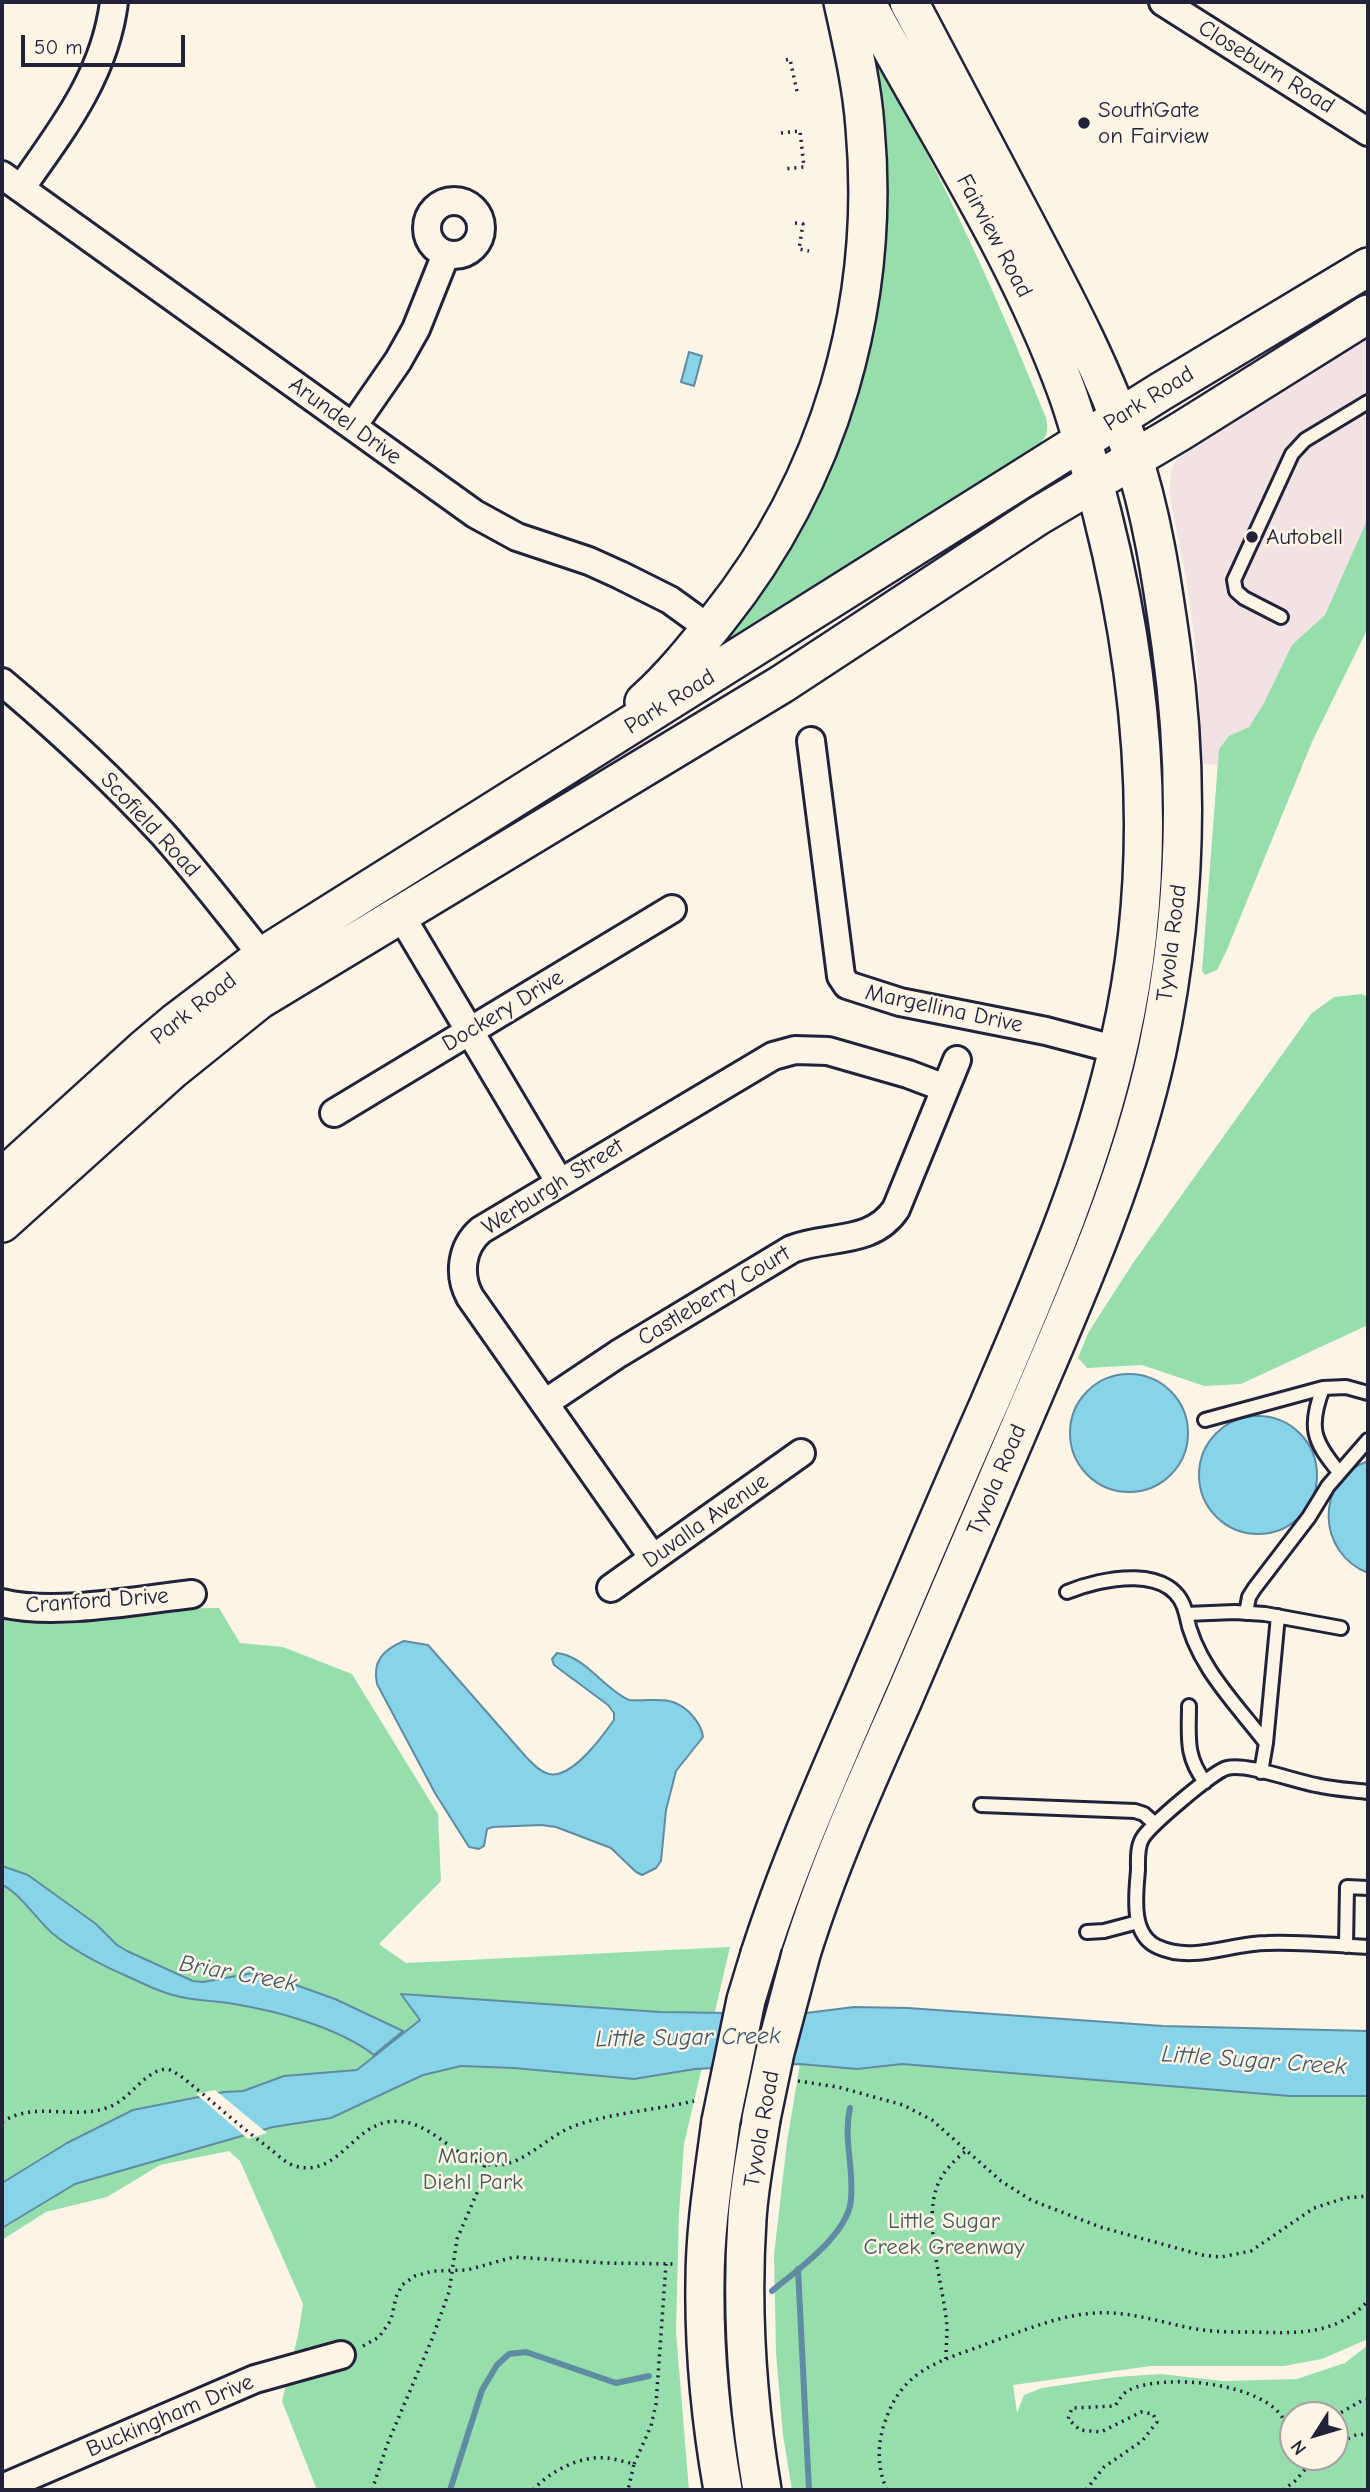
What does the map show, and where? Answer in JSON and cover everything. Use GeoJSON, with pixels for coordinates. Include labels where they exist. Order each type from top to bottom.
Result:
{"type":"FeatureCollection","features":[{"type":"Feature","properties":{"kind":"main road"},"geometry":{"type":"LineString","coordinates":[[573,762],[668,679],[739,592],[798,494],[825,436],[858,315],[865,257],[867,144],[860,85],[843,2]]}},
{"type":"Feature","properties":{"kind":"main road","name":"Fairview Road"},"geometry":{"type":"LineString","coordinates":[[866,2],[1019,281],[1065,388],[1094,482]]}},
{"type":"Feature","properties":{"kind":"main road","name":"Fairview Road"},"geometry":{"type":"LineString","coordinates":[[909,2],[1080,327],[1134,459]]}},
{"type":"Feature","properties":{"kind":"main road","name":"Park Road"},"geometry":{"type":"LineString","coordinates":[[2,1223],[231,1020],[273,970],[573,762],[1082,441],[1368,267]]}},
{"type":"Feature","properties":{"kind":"main road","name":"Park Road"},"geometry":{"type":"LineString","coordinates":[[2,1178],[176,1022],[273,970],[400,914],[782,684],[1026,523],[1368,314]]}},
{"type":"Feature","properties":{"kind":"main road","name":"Tyvola Road"},"geometry":{"type":"LineString","coordinates":[[762,2490],[749,2396],[744,2281],[747,2216],[761,2119],[775,2052],[801,1954],[819,1899],[864,1786],[1079,1290],[1122,1177],[1156,1053],[1170,975],[1180,890],[1182,745],[1165,599],[1134,459]]}},
{"type":"Feature","properties":{"kind":"main road","name":"Tyvola Road"},"geometry":{"type":"LineString","coordinates":[[723,2490],[710,2389],[705,2281],[708,2213],[721,2121],[746,2000],[808,1822],[1018,1338],[1066,1220],[1093,1144],[1118,1050],[1131,982],[1141,899],[1144,845],[1143,765],[1130,637],[1094,482]]}},
{"type":"Feature","properties":{"kind":"street"},"geometry":{"type":"LineString","coordinates":[[11,181],[75,110],[107,43],[114,2]]}},
{"type":"Feature","properties":{"kind":"street","name":"Closeburn Road"},"geometry":{"type":"LineString","coordinates":[[1163,2],[1368,132]]}},
{"type":"Feature","properties":{"kind":"street","name":"Arundel Drive"},"geometry":{"type":"LineString","coordinates":[[11,181],[490,523],[517,537],[620,575],[670,600],[710,629]]}},
{"type":"Feature","properties":{"kind":"street"},"geometry":{"type":"LineString","coordinates":[[353,426],[398,361],[416,329],[446,254]]}},
{"type":"Feature","properties":{"kind":"street","name":"Scofield Road"},"geometry":{"type":"LineString","coordinates":[[2,682],[71,743],[154,825],[233,917],[273,970]]}},
{"type":"Feature","properties":{"kind":"street","name":"Margellina Drive"},"geometry":{"type":"LineString","coordinates":[[811,741],[841,976],[847,985],[900,1002],[1046,1031],[1118,1050]]}},
{"type":"Feature","properties":{"kind":"street","name":"Dockery Drive"},"geometry":{"type":"LineString","coordinates":[[334,1113],[672,909]]}},
{"type":"Feature","properties":{"kind":"street"},"geometry":{"type":"LineString","coordinates":[[400,914],[560,1183]]}},
{"type":"Feature","properties":{"kind":"street","name":"Werburgh Street"},"geometry":{"type":"LineString","coordinates":[[653,1558],[470,1297],[463,1272],[467,1249],[479,1231],[746,1070],[783,1052],[806,1049],[828,1051],[908,1074],[945,1088]]}},
{"type":"Feature","properties":{"kind":"street","name":"Castleberry Court"},"geometry":{"type":"LineString","coordinates":[[545,1403],[618,1354],[792,1249],[808,1243],[862,1235],[885,1223],[896,1209],[957,1060]]}},
{"type":"Feature","properties":{"kind":"street","name":"Duvalla Avenue"},"geometry":{"type":"LineString","coordinates":[[611,1588],[801,1453]]}},
{"type":"Feature","properties":{"kind":"street","name":"Cranford Drive"},"geometry":{"type":"LineString","coordinates":[[2,1603],[19,1607],[87,1605],[192,1594]]}},
{"type":"Feature","properties":{"kind":"street","name":"Buckingham Drive"},"geometry":{"type":"LineString","coordinates":[[4,2489],[255,2379],[341,2355]]}},
{"type":"Feature","properties":{"kind":"lane"},"geometry":{"type":"LineString","coordinates":[[1281,617],[1244,598],[1236,591],[1234,580],[1292,454],[1305,440],[1368,402]]}},
{"type":"Feature","properties":{"kind":"lane"},"geometry":{"type":"LineString","coordinates":[[1205,1420],[1323,1388],[1346,1387],[1368,1393]]}},
{"type":"Feature","properties":{"kind":"lane"},"geometry":{"type":"LineString","coordinates":[[1323,1388],[1314,1411],[1315,1428],[1321,1447],[1339,1472]]}},
{"type":"Feature","properties":{"kind":"lane"},"geometry":{"type":"LineString","coordinates":[[1246,1613],[1249,1597],[1254,1589],[1285,1550],[1339,1472],[1368,1440]]}},
{"type":"Feature","properties":{"kind":"lane"},"geometry":{"type":"LineString","coordinates":[[1067,1592],[1108,1579],[1142,1579],[1171,1588],[1182,1601],[1193,1641],[1202,1659],[1266,1743]]}},
{"type":"Feature","properties":{"kind":"lane"},"geometry":{"type":"LineString","coordinates":[[1185,1614],[1246,1613],[1342,1628]]}},
{"type":"Feature","properties":{"kind":"lane"},"geometry":{"type":"LineString","coordinates":[[1261,1772],[1278,1616]]}},
{"type":"Feature","properties":{"kind":"lane"},"geometry":{"type":"LineString","coordinates":[[1189,1706],[1189,1753],[1197,1771],[1206,1782]]}},
{"type":"Feature","properties":{"kind":"lane"},"geometry":{"type":"LineString","coordinates":[[1368,1792],[1319,1786],[1241,1768],[1227,1768],[1206,1782],[1144,1835],[1139,1847],[1136,1901],[1141,1931],[1152,1944],[1169,1951],[1207,1952],[1229,1946],[1268,1942],[1368,1947]]}},
{"type":"Feature","properties":{"kind":"lane"},"geometry":{"type":"LineString","coordinates":[[981,1804],[1135,1811],[1144,1814],[1155,1824]]}},
{"type":"Feature","properties":{"kind":"lane"},"geometry":{"type":"LineString","coordinates":[[1346,1946],[1347,1887],[1368,1888]]}},
{"type":"Feature","properties":{"kind":"lane"},"geometry":{"type":"LineString","coordinates":[[1087,1932],[1104,1931],[1138,1922]]}},
{"type":"Feature","properties":{"kind":"path"},"geometry":{"type":"LineString","coordinates":[[786,60],[790,59],[797,96]]}},
{"type":"Feature","properties":{"kind":"path"},"geometry":{"type":"LineString","coordinates":[[1126,113],[1158,103]]}},
{"type":"Feature","properties":{"kind":"path"},"geometry":{"type":"LineString","coordinates":[[781,133],[800,131],[804,167],[783,169]]}},
{"type":"Feature","properties":{"kind":"path"},"geometry":{"type":"LineString","coordinates":[[795,223],[803,224],[799,249],[809,251]]}},
{"type":"Feature","properties":{"kind":"path"},"geometry":{"type":"LineString","coordinates":[[2,2122],[22,2112],[105,2109],[127,2097],[150,2075],[163,2069],[181,2076],[262,2143],[296,2166],[318,2167],[337,2158],[362,2133],[389,2122],[417,2125],[468,2158],[487,2163],[457,2239],[449,2292],[387,2445],[372,2490]]}},
{"type":"Feature","properties":{"kind":"path"},"geometry":{"type":"LineString","coordinates":[[904,2105],[932,2120],[1016,2192],[1045,2207],[1100,2227],[1202,2255],[1230,2256],[1251,2251],[1314,2208],[1345,2198],[1368,2196]]}},
{"type":"Feature","properties":{"kind":"path"},"geometry":{"type":"LineString","coordinates":[[946,2359],[947,2326],[934,2242],[932,2206],[938,2183],[951,2164],[967,2149]]}},
{"type":"Feature","properties":{"kind":"path"},"geometry":{"type":"LineString","coordinates":[[341,2355],[359,2349],[379,2337],[391,2320],[396,2297],[402,2285],[415,2276],[433,2271],[482,2266],[514,2257],[680,2264]]}},
{"type":"Feature","properties":{"kind":"path"},"geometry":{"type":"LineString","coordinates":[[628,2490],[634,2464],[651,2426],[656,2404],[666,2263]]}},
{"type":"Feature","properties":{"kind":"path"},"geometry":{"type":"LineString","coordinates":[[887,2490],[881,2476],[879,2451],[883,2427],[892,2402],[914,2375],[946,2359],[1045,2322],[1080,2314],[1125,2314],[1197,2329],[1286,2333],[1307,2332],[1339,2324],[1368,2301]]}},
{"type":"Feature","properties":{"kind":"path"},"geometry":{"type":"LineString","coordinates":[[1086,2490],[1104,2467],[1142,2441],[1157,2422],[1153,2414],[1141,2412],[1101,2432],[1080,2430],[1068,2419],[1072,2409],[1115,2406],[1126,2391],[1143,2384],[1167,2381],[1244,2392],[1264,2400],[1279,2413]]}},
{"type":"Feature","properties":{"kind":"path"},"geometry":{"type":"LineString","coordinates":[[1349,2408],[1368,2399]]}},
{"type":"Feature","properties":{"kind":"path"},"geometry":{"type":"LineString","coordinates":[[1349,2438],[1368,2434]]}},
{"type":"Feature","properties":{"kind":"path"},"geometry":{"type":"LineString","coordinates":[[533,2490],[554,2473],[591,2459],[607,2458],[634,2464]]}},
{"type":"Feature","properties":{"kind":"path"},"geometry":{"type":"LineString","coordinates":[[1283,2490],[1304,2471]]}},
{"type":"Feature","properties":{"kind":"shaded area"},"geometry":{"type":"Polygon","coordinates":[[[1368,328],[1368,560],[1249,766],[1200,764],[1196,649],[1186,578],[1169,492],[1172,468],[1183,451],[1368,328]]]}},
{"type":"Feature","properties":{"kind":"green space"},"geometry":{"type":"Polygon","coordinates":[[[873,57],[922,144],[967,234],[1046,418],[1047,432],[1034,449],[715,652],[825,472],[873,57]]]}},
{"type":"Feature","properties":{"kind":"green space"},"geometry":{"type":"Polygon","coordinates":[[[1368,518],[1368,628],[1312,742],[1226,952],[1217,970],[1205,975],[1202,971],[1219,749],[1229,736],[1249,727],[1263,705],[1292,645],[1325,615],[1368,518]]]}},
{"type":"Feature","properties":{"kind":"green space"},"geometry":{"type":"Polygon","coordinates":[[[1362,994],[1368,997],[1368,1325],[1241,1384],[1204,1386],[1142,1365],[1087,1368],[1078,1358],[1088,1333],[1133,1263],[1311,1014],[1334,997],[1362,994]]]}},
{"type":"Feature","properties":{"kind":"green space","name":"Marion Diehl Park"},"geometry":{"type":"Polygon","coordinates":[[[219,1608],[240,1643],[283,1647],[352,1674],[438,1814],[441,1881],[379,1944],[406,1963],[730,1947],[684,2144],[676,2332],[689,2490],[317,2490],[282,2401],[303,2304],[240,2161],[229,2151],[160,2165],[107,2197],[46,2212],[2,2240],[2,1610],[219,1608]]]}},
{"type":"Feature","properties":{"kind":"green space","name":"Little Sugar Creek Greenway"},"geometry":{"type":"Polygon","coordinates":[[[800,2064],[857,2069],[902,2064],[1290,2096],[1368,2096],[1368,2339],[1322,2359],[1284,2366],[1151,2366],[1013,2385],[1017,2413],[1024,2395],[1042,2388],[1116,2377],[1161,2374],[1223,2381],[1297,2379],[1345,2363],[1368,2345],[1368,2490],[792,2490],[783,2435],[776,2353],[774,2255],[787,2142],[800,2064]]]}},
{"type":"Feature","properties":{"kind":"water"},"geometry":{"type":"Polygon","coordinates":[[[689,352],[702,356],[694,386],[681,382],[689,352]]]}},
{"type":"Feature","properties":{"kind":"water"},"geometry":{"type":"Polygon","coordinates":[[[1129,1374],[1152,1379],[1171,1391],[1183,1410],[1188,1433],[1183,1456],[1171,1475],[1152,1487],[1129,1492],[1106,1487],[1087,1475],[1075,1456],[1070,1433],[1075,1410],[1087,1391],[1106,1379],[1129,1374]]]}},
{"type":"Feature","properties":{"kind":"water"},"geometry":{"type":"Polygon","coordinates":[[[1258,1416],[1281,1421],[1300,1433],[1312,1452],[1317,1475],[1312,1498],[1300,1517],[1281,1529],[1258,1534],[1235,1529],[1216,1517],[1204,1498],[1199,1475],[1204,1452],[1216,1433],[1235,1421],[1258,1416]]]}},
{"type":"Feature","properties":{"kind":"water"},"geometry":{"type":"Polygon","coordinates":[[[1368,1461],[1368,1573],[1351,1563],[1339,1550],[1331,1534],[1329,1517],[1331,1500],[1338,1484],[1350,1470],[1368,1461]]]}},
{"type":"Feature","properties":{"kind":"water"},"geometry":{"type":"Polygon","coordinates":[[[404,1641],[428,1645],[527,1758],[549,1774],[558,1774],[577,1764],[614,1720],[614,1713],[608,1705],[554,1665],[552,1659],[557,1653],[577,1660],[629,1700],[668,1701],[689,1712],[698,1723],[703,1737],[676,1771],[666,1810],[661,1861],[656,1868],[642,1875],[611,1848],[556,1827],[541,1825],[493,1827],[487,1829],[484,1846],[479,1849],[469,1847],[435,1793],[377,1684],[376,1669],[381,1657],[390,1648],[404,1641]]]}},
{"type":"Feature","properties":{"kind":"water"},"geometry":{"type":"Polygon","coordinates":[[[2,1866],[28,1875],[96,1924],[117,1945],[193,1981],[203,1982],[258,1972],[335,1999],[403,2031],[374,2055],[344,2037],[288,2016],[234,2004],[179,1997],[151,1987],[110,1969],[52,1933],[15,1893],[2,1885],[2,1866]]]}},
{"type":"Feature","properties":{"kind":"water","name":"Little Sugar Creek"},"geometry":{"type":"Polygon","coordinates":[[[401,1994],[660,2012],[798,2014],[854,2007],[908,2008],[1163,2026],[1368,2031],[1368,2096],[1290,2096],[902,2064],[857,2069],[800,2064],[695,2069],[634,2079],[461,2066],[423,2075],[331,2118],[273,2127],[75,2184],[2,2228],[2,2183],[67,2143],[133,2110],[224,2092],[243,2091],[284,2076],[357,2070],[420,2020],[401,1994]]]}},
{"type":"Feature","properties":{"kind":"pier"},"geometry":{"type":"Polygon","coordinates":[[[215,2090],[267,2133],[248,2139],[196,2094],[215,2090]]]}},
{"type":"Feature","properties":{"kind":"waterway"},"geometry":{"type":"LineString","coordinates":[[772,2291],[832,2238],[848,2212],[852,2187],[848,2131],[850,2108]]}},
{"type":"Feature","properties":{"kind":"waterway"},"geometry":{"type":"LineString","coordinates":[[798,2269],[809,2490]]}},
{"type":"Feature","properties":{"kind":"waterway"},"geometry":{"type":"LineString","coordinates":[[450,2490],[482,2390],[497,2365],[509,2354],[526,2352],[616,2383],[649,2376]]}},
{"type":"Feature","properties":{"kind":"place","name":"SouthGate on Fairview"},"geometry":{"type":"Point","coordinates":[1084,123]}},
{"type":"Feature","properties":{"kind":"place","name":"Autobell"},"geometry":{"type":"Point","coordinates":[1252,537]}},
{"type":"Feature","properties":{"kind":"water label","name":"Briar Creek"},"geometry":{"type":"Point","coordinates":[238,1974]}}]}
